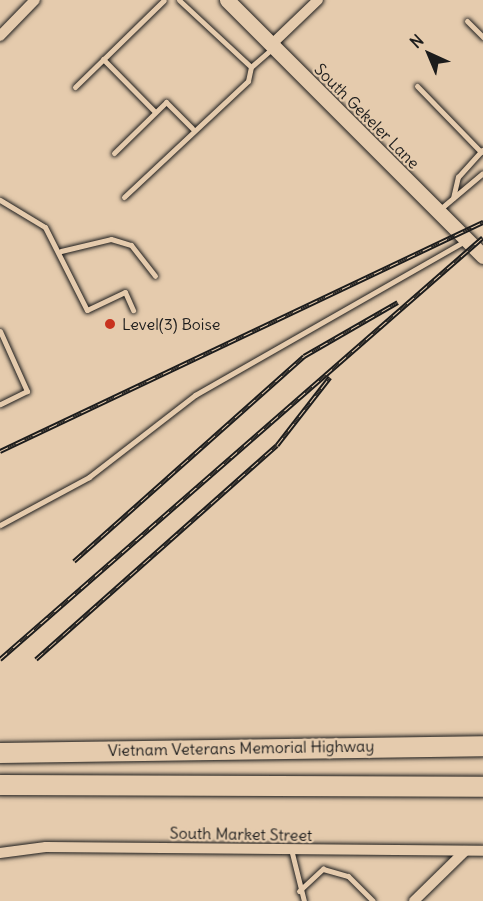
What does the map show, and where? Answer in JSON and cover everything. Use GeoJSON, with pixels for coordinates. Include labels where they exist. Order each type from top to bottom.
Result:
{"type":"FeatureCollection","features":[{"type":"Feature","properties":{"kind":"highway","name":"Vietnam Veterans Memorial Highway"},"geometry":{"type":"LineString","coordinates":[[0,753],[193,746],[483,747]]}},
{"type":"Feature","properties":{"kind":"highway","name":"Vietnam Veterans Memorial Highway"},"geometry":{"type":"LineString","coordinates":[[0,785],[483,787]]}},
{"type":"Feature","properties":{"kind":"street"},"geometry":{"type":"LineString","coordinates":[[0,36],[35,0]]}},
{"type":"Feature","properties":{"kind":"street","name":"South Gekeler Lane"},"geometry":{"type":"LineString","coordinates":[[227,0],[483,256]]}},
{"type":"Feature","properties":{"kind":"street"},"geometry":{"type":"LineString","coordinates":[[272,47],[318,0]]}},
{"type":"Feature","properties":{"kind":"street","name":"South Market Street"},"geometry":{"type":"LineString","coordinates":[[0,853],[46,847],[483,851]]}},
{"type":"Feature","properties":{"kind":"street"},"geometry":{"type":"LineString","coordinates":[[414,901],[465,851]]}},
{"type":"Feature","properties":{"kind":"lane"},"geometry":{"type":"LineString","coordinates":[[75,87],[164,0]]}},
{"type":"Feature","properties":{"kind":"lane"},"geometry":{"type":"LineString","coordinates":[[178,0],[251,67]]}},
{"type":"Feature","properties":{"kind":"lane"},"geometry":{"type":"LineString","coordinates":[[467,21],[483,37]]}},
{"type":"Feature","properties":{"kind":"lane"},"geometry":{"type":"LineString","coordinates":[[124,197],[192,128],[248,81],[251,67],[272,47]]}},
{"type":"Feature","properties":{"kind":"lane"},"geometry":{"type":"LineString","coordinates":[[103,59],[155,112]]}},
{"type":"Feature","properties":{"kind":"lane"},"geometry":{"type":"LineString","coordinates":[[417,86],[482,151],[458,177],[453,198]]}},
{"type":"Feature","properties":{"kind":"lane"},"geometry":{"type":"LineString","coordinates":[[114,153],[166,102],[192,128]]}},
{"type":"Feature","properties":{"kind":"lane"},"geometry":{"type":"LineString","coordinates":[[437,211],[483,173]]}},
{"type":"Feature","properties":{"kind":"lane"},"geometry":{"type":"LineString","coordinates":[[0,200],[31,214],[61,251],[87,310],[125,292],[133,310]]}},
{"type":"Feature","properties":{"kind":"lane"},"geometry":{"type":"LineString","coordinates":[[61,251],[111,239],[131,245],[155,276]]}},
{"type":"Feature","properties":{"kind":"lane"},"geometry":{"type":"LineString","coordinates":[[0,525],[89,477],[195,395],[466,240]]}},
{"type":"Feature","properties":{"kind":"lane"},"geometry":{"type":"LineString","coordinates":[[0,331],[27,391],[0,404]]}},
{"type":"Feature","properties":{"kind":"lane"},"geometry":{"type":"LineString","coordinates":[[291,849],[298,891],[304,901]]}},
{"type":"Feature","properties":{"kind":"lane"},"geometry":{"type":"LineString","coordinates":[[298,891],[323,869],[348,876],[373,901]]}},
{"type":"Feature","properties":{"kind":"railway"},"geometry":{"type":"LineString","coordinates":[[0,451],[483,222]]}},
{"type":"Feature","properties":{"kind":"railway"},"geometry":{"type":"LineString","coordinates":[[0,659],[483,237]]}},
{"type":"Feature","properties":{"kind":"railway"},"geometry":{"type":"LineString","coordinates":[[74,561],[304,356],[398,302]]}},
{"type":"Feature","properties":{"kind":"railway"},"geometry":{"type":"LineString","coordinates":[[36,659],[277,445],[330,377]]}},
{"type":"Feature","properties":{"kind":"place","name":"Level(3) Boise"},"geometry":{"type":"Point","coordinates":[110,324]}}]}
